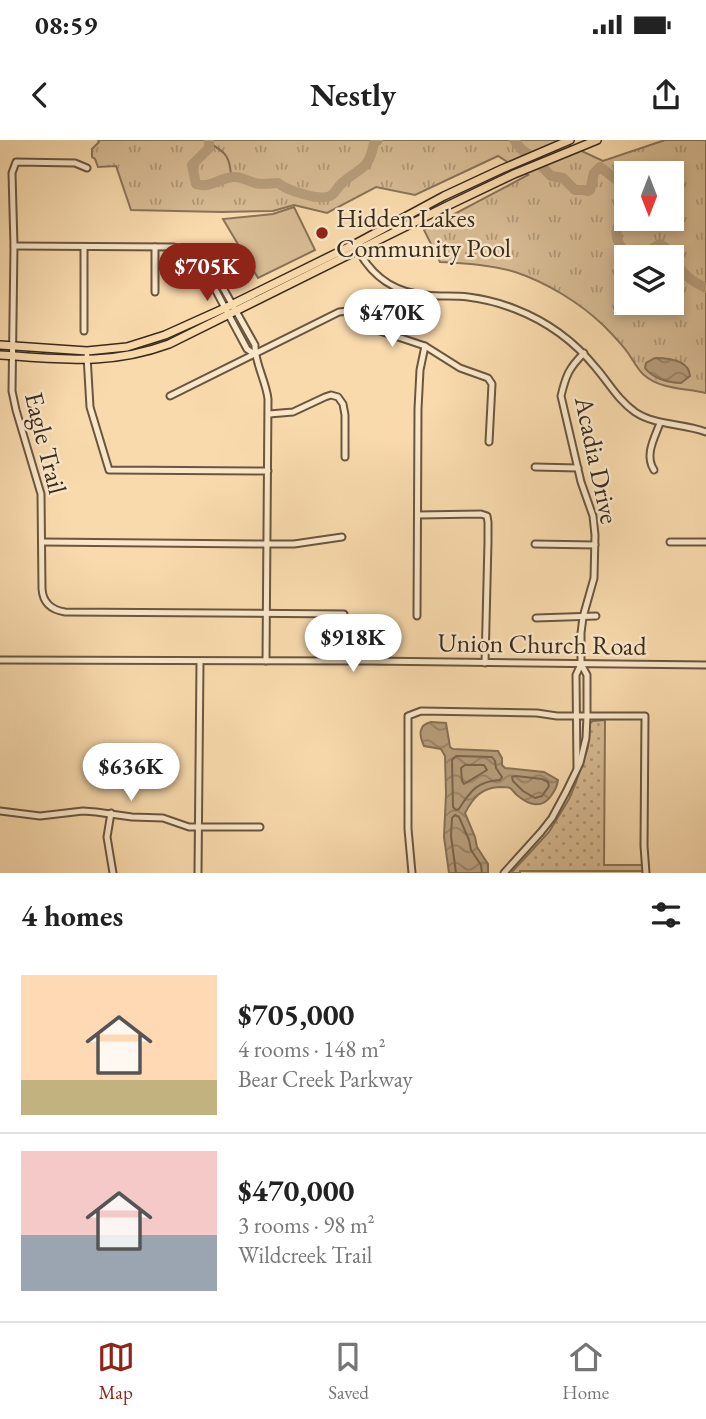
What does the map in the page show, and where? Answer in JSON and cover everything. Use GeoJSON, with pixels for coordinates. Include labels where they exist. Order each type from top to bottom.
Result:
{"type":"FeatureCollection","features":[{"type":"Feature","properties":{"kind":"main road"},"geometry":{"type":"LineString","coordinates":[[0,355],[60,360],[113,359],[176,342],[357,247],[444,196],[570,140]]}},
{"type":"Feature","properties":{"kind":"main road"},"geometry":{"type":"LineString","coordinates":[[0,345],[87,351],[117,348],[175,332],[514,174],[597,140]]}},
{"type":"Feature","properties":{"kind":"street","name":"Eagle Trail"},"geometry":{"type":"LineString","coordinates":[[87,168],[75,163],[16,162],[12,173],[13,400],[41,494],[44,598],[50,606],[65,612],[267,614]]}},
{"type":"Feature","properties":{"kind":"street"},"geometry":{"type":"LineString","coordinates":[[13,246],[187,249],[198,256],[216,282],[215,289],[237,312],[255,345],[254,354],[266,385],[269,414],[266,661]]}},
{"type":"Feature","properties":{"kind":"street"},"geometry":{"type":"LineString","coordinates":[[84,247],[84,331]]}},
{"type":"Feature","properties":{"kind":"street"},"geometry":{"type":"LineString","coordinates":[[155,247],[155,292]]}},
{"type":"Feature","properties":{"kind":"street"},"geometry":{"type":"LineString","coordinates":[[357,247],[376,274],[393,286],[417,294],[468,297],[523,312],[551,328],[584,354],[624,403],[647,419],[706,432]]}},
{"type":"Feature","properties":{"kind":"street"},"geometry":{"type":"LineString","coordinates":[[229,306],[229,316],[247,349],[254,354]]}},
{"type":"Feature","properties":{"kind":"street"},"geometry":{"type":"LineString","coordinates":[[170,396],[343,311],[349,311],[371,328],[425,346],[460,368],[491,381],[489,442]]}},
{"type":"Feature","properties":{"kind":"street"},"geometry":{"type":"LineString","coordinates":[[417,615],[420,370],[425,346]]}},
{"type":"Feature","properties":{"kind":"street"},"geometry":{"type":"LineString","coordinates":[[87,351],[89,403],[108,470],[268,471]]}},
{"type":"Feature","properties":{"kind":"street","name":"Acadia Drive"},"geometry":{"type":"LineString","coordinates":[[581,664],[583,617],[594,578],[593,516],[584,494],[561,396],[571,367],[584,354]]}},
{"type":"Feature","properties":{"kind":"street"},"geometry":{"type":"LineString","coordinates":[[269,414],[293,412],[325,397],[338,397],[344,404],[345,457]]}},
{"type":"Feature","properties":{"kind":"street"},"geometry":{"type":"LineString","coordinates":[[654,470],[649,456],[660,423]]}},
{"type":"Feature","properties":{"kind":"street"},"geometry":{"type":"LineString","coordinates":[[535,467],[578,468]]}},
{"type":"Feature","properties":{"kind":"street"},"geometry":{"type":"LineString","coordinates":[[418,515],[487,516],[485,663]]}},
{"type":"Feature","properties":{"kind":"street"},"geometry":{"type":"LineString","coordinates":[[42,542],[295,544],[342,537]]}},
{"type":"Feature","properties":{"kind":"street"},"geometry":{"type":"LineString","coordinates":[[670,542],[706,542]]}},
{"type":"Feature","properties":{"kind":"street"},"geometry":{"type":"LineString","coordinates":[[536,544],[595,545]]}},
{"type":"Feature","properties":{"kind":"street"},"geometry":{"type":"LineString","coordinates":[[267,614],[344,614]]}},
{"type":"Feature","properties":{"kind":"street"},"geometry":{"type":"LineString","coordinates":[[536,618],[596,616]]}},
{"type":"Feature","properties":{"kind":"street","name":"Union Church Road"},"geometry":{"type":"LineString","coordinates":[[0,660],[706,665]]}},
{"type":"Feature","properties":{"kind":"street"},"geometry":{"type":"LineString","coordinates":[[198,873],[200,662]]}},
{"type":"Feature","properties":{"kind":"street"},"geometry":{"type":"LineString","coordinates":[[576,768],[576,675],[581,664]]}},
{"type":"Feature","properties":{"kind":"street"},"geometry":{"type":"LineString","coordinates":[[504,873],[552,818],[580,763],[587,716],[587,675],[581,664]]}},
{"type":"Feature","properties":{"kind":"street"},"geometry":{"type":"LineString","coordinates":[[412,873],[408,829],[408,716],[421,711],[645,716],[646,873]]}},
{"type":"Feature","properties":{"kind":"street"},"geometry":{"type":"LineString","coordinates":[[0,811],[40,816],[83,811],[163,818],[189,827],[260,827]]}},
{"type":"Feature","properties":{"kind":"street"},"geometry":{"type":"LineString","coordinates":[[111,813],[107,837],[113,873]]}},
{"type":"Feature","properties":{"kind":"green space"},"geometry":{"type":"Polygon","coordinates":[[[98,140],[558,140],[603,161],[665,140],[706,140],[706,393],[666,386],[651,380],[594,317],[539,281],[497,268],[440,262],[424,230],[528,175],[498,156],[415,195],[376,187],[327,213],[294,205],[273,211],[222,212],[131,210],[116,166],[98,167],[92,157],[92,149],[98,140]]]}},
{"type":"Feature","properties":{"kind":"green space"},"geometry":{"type":"Polygon","coordinates":[[[294,207],[315,250],[258,278],[223,219],[273,214],[294,207]]]}},
{"type":"Feature","properties":{"kind":"green space"},"geometry":{"type":"Polygon","coordinates":[[[605,720],[604,865],[642,865],[643,871],[511,873],[549,832],[569,799],[588,747],[589,724],[605,720]]]}},
{"type":"Feature","properties":{"kind":"water"},"geometry":{"type":"Polygon","coordinates":[[[655,358],[672,359],[682,363],[690,376],[681,383],[656,377],[645,368],[646,363],[655,358]]]}},
{"type":"Feature","properties":{"kind":"water"},"geometry":{"type":"Polygon","coordinates":[[[431,722],[446,723],[450,747],[453,749],[498,751],[505,768],[544,772],[558,780],[556,788],[544,803],[527,802],[510,788],[501,787],[482,792],[471,803],[465,813],[477,847],[488,864],[488,873],[449,873],[444,837],[445,756],[441,749],[424,746],[421,734],[424,725],[431,722]]]}},
{"type":"Feature","properties":{"kind":"waterway"},"geometry":{"type":"LineString","coordinates":[[209,140],[209,148],[192,165],[196,184],[206,185],[237,177],[258,184],[278,183],[288,189],[318,197],[332,195],[341,184],[362,168],[369,160],[374,143],[378,140]]}},
{"type":"Feature","properties":{"kind":"waterway"},"geometry":{"type":"LineString","coordinates":[[514,140],[551,176],[563,178],[575,190],[590,190],[594,173],[600,167],[614,178]]}},
{"type":"Feature","properties":{"kind":"waterway"},"geometry":{"type":"LineString","coordinates":[[209,143],[226,156],[231,176]]}},
{"type":"Feature","properties":{"kind":"waterway"},"geometry":{"type":"LineString","coordinates":[[616,231],[619,244],[628,255],[647,252],[660,244],[669,251],[684,273],[706,288]]}},
{"type":"Feature","properties":{"kind":"place","name":"Hidden Lakes Community Pool"},"geometry":{"type":"Point","coordinates":[322,233]}}]}
